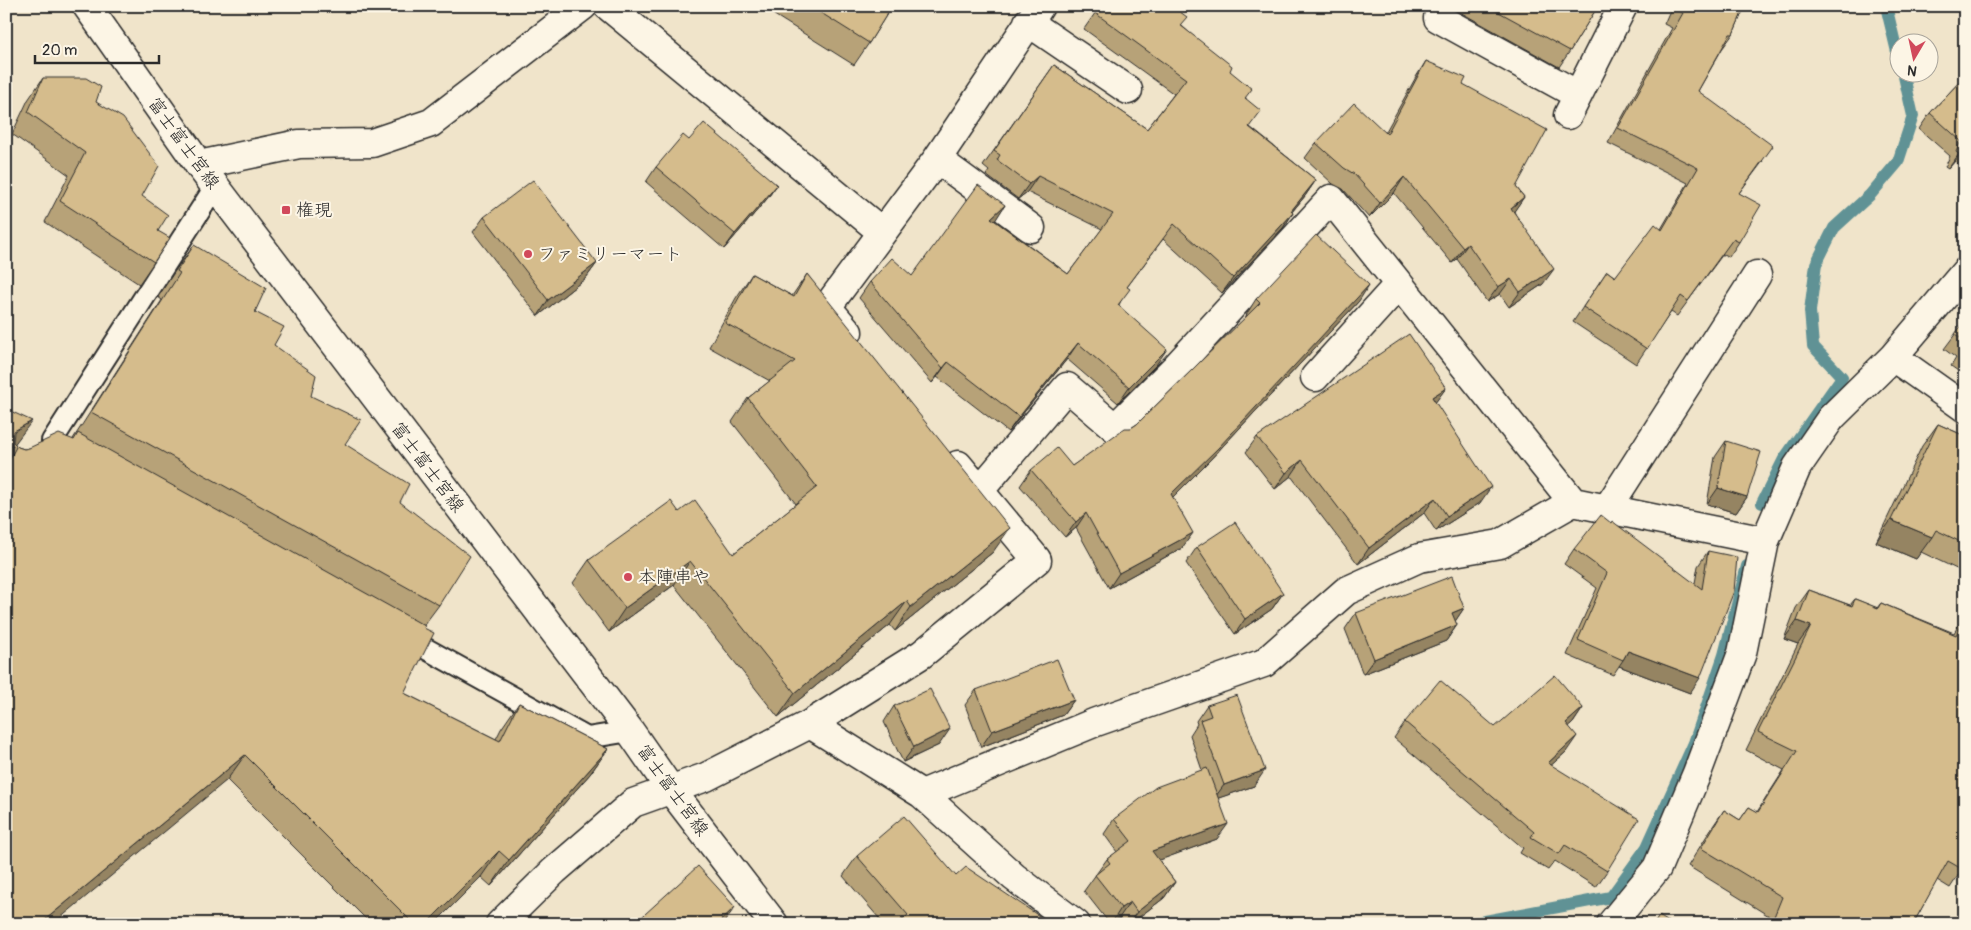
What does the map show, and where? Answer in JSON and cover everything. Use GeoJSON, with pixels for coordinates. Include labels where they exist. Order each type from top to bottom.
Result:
{"type":"FeatureCollection","features":[{"type":"Feature","properties":{"kind":"street","name":"富士富士宮線"},"geometry":{"type":"LineString","coordinates":[[87,6],[215,187],[630,731],[671,790],[774,924]]}},
{"type":"Feature","properties":{"kind":"street"},"geometry":{"type":"LineString","coordinates":[[199,165],[300,144],[372,143],[431,123],[583,6]]}},
{"type":"Feature","properties":{"kind":"street"},"geometry":{"type":"LineString","coordinates":[[608,6],[882,232]]}},
{"type":"Feature","properties":{"kind":"street"},"geometry":{"type":"LineString","coordinates":[[1438,18],[1573,105],[1623,6]]}},
{"type":"Feature","properties":{"kind":"street"},"geometry":{"type":"LineString","coordinates":[[865,352],[827,306],[937,159],[1034,14],[1128,90]]}},
{"type":"Feature","properties":{"kind":"street"},"geometry":{"type":"LineString","coordinates":[[937,159],[1032,228]]}},
{"type":"Feature","properties":{"kind":"street"},"geometry":{"type":"LineString","coordinates":[[980,490],[1067,387],[1115,428],[1174,369],[1331,199],[1573,502],[1765,541]]}},
{"type":"Feature","properties":{"kind":"street"},"geometry":{"type":"LineString","coordinates":[[1611,924],[1657,868],[1697,773],[1742,653],[1765,541],[1797,467],[1831,418],[1893,357],[1965,272]]}},
{"type":"Feature","properties":{"kind":"street"},"geometry":{"type":"LineString","coordinates":[[1607,509],[1757,276]]}},
{"type":"Feature","properties":{"kind":"street"},"geometry":{"type":"LineString","coordinates":[[1315,377],[1399,284]]}},
{"type":"Feature","properties":{"kind":"street"},"geometry":{"type":"LineString","coordinates":[[1893,357],[1965,408]]}},
{"type":"Feature","properties":{"kind":"street"},"geometry":{"type":"LineString","coordinates":[[500,924],[554,871],[634,803],[706,777],[810,724],[922,654],[1036,560],[942,444]]}},
{"type":"Feature","properties":{"kind":"street"},"geometry":{"type":"LineString","coordinates":[[922,794],[1096,722],[1264,663],[1346,591],[1419,558],[1500,544],[1573,502]]}},
{"type":"Feature","properties":{"kind":"street"},"geometry":{"type":"LineString","coordinates":[[810,724],[922,794],[1014,877],[1076,924]]}},
{"type":"Feature","properties":{"kind":"lane"},"geometry":{"type":"LineString","coordinates":[[52,447],[215,187]]}},
{"type":"Feature","properties":{"kind":"lane"},"geometry":{"type":"LineString","coordinates":[[388,628],[587,738],[630,731]]}},
{"type":"Feature","properties":{"kind":"building"},"geometry":{"type":"Polygon","coordinates":[[[810,6],[892,6],[869,43],[810,6]]]}},
{"type":"Feature","properties":{"kind":"building"},"geometry":{"type":"Polygon","coordinates":[[[1100,6],[1172,6],[1187,17],[1180,25],[1232,66],[1230,71],[1252,89],[1245,98],[1261,111],[1249,127],[1316,180],[1291,211],[1293,213],[1233,278],[1174,224],[1127,287],[1130,289],[1118,305],[1167,349],[1129,387],[1078,343],[1019,417],[948,362],[943,368],[870,282],[892,258],[912,276],[978,185],[1005,205],[991,218],[1068,274],[1113,214],[1038,176],[1029,184],[997,160],[1000,155],[994,151],[1054,65],[1147,129],[1186,79],[1095,13],[1100,6]]]}},
{"type":"Feature","properties":{"kind":"building"},"geometry":{"type":"Polygon","coordinates":[[[1488,6],[1598,6],[1570,51],[1488,6]]]}},
{"type":"Feature","properties":{"kind":"building"},"geometry":{"type":"Polygon","coordinates":[[[1676,6],[1745,6],[1733,34],[1730,34],[1698,91],[1773,146],[1739,193],[1761,205],[1739,242],[1733,239],[1688,301],[1681,296],[1647,349],[1583,307],[1607,271],[1615,277],[1655,224],[1662,230],[1698,168],[1618,128],[1683,13],[1675,9],[1676,6]]]}},
{"type":"Feature","properties":{"kind":"building"},"geometry":{"type":"Polygon","coordinates":[[[1426,61],[1466,78],[1463,84],[1547,130],[1516,187],[1524,197],[1511,208],[1554,269],[1520,292],[1511,279],[1498,287],[1468,244],[1463,248],[1404,177],[1380,203],[1354,174],[1344,168],[1316,143],[1354,103],[1387,134],[1426,61]]]}},
{"type":"Feature","properties":{"kind":"building"},"geometry":{"type":"Polygon","coordinates":[[[1965,76],[1965,147],[1959,154],[1956,152],[1961,141],[1930,113],[1965,76]]]}},
{"type":"Feature","properties":{"kind":"building"},"geometry":{"type":"Polygon","coordinates":[[[43,78],[86,78],[101,87],[96,102],[123,118],[159,166],[142,196],[168,215],[158,231],[170,238],[154,262],[60,201],[85,153],[28,112],[43,78]]]}},
{"type":"Feature","properties":{"kind":"building"},"geometry":{"type":"Polygon","coordinates":[[[704,123],[777,185],[735,234],[656,167],[683,135],[689,140],[704,123]]]}},
{"type":"Feature","properties":{"kind":"building"},"geometry":{"type":"Polygon","coordinates":[[[533,180],[597,263],[548,300],[484,217],[533,180]]]}},
{"type":"Feature","properties":{"kind":"building"},"geometry":{"type":"Polygon","coordinates":[[[1316,235],[1369,285],[1219,447],[1171,494],[1193,533],[1119,573],[1086,513],[1076,522],[1031,470],[1057,448],[1072,466],[1125,428],[1131,428],[1137,424],[1260,303],[1256,299],[1316,235]]]}},
{"type":"Feature","properties":{"kind":"building"},"geometry":{"type":"Polygon","coordinates":[[[194,245],[266,288],[255,312],[284,327],[274,345],[316,375],[311,396],[361,420],[345,444],[409,484],[400,502],[470,556],[439,605],[91,412],[180,273],[177,271],[194,245]]]}},
{"type":"Feature","properties":{"kind":"building"},"geometry":{"type":"Polygon","coordinates":[[[752,274],[794,297],[807,274],[1010,528],[911,607],[907,601],[795,693],[690,561],[625,608],[589,560],[671,501],[679,512],[695,500],[733,554],[817,487],[748,398],[795,361],[725,323],[752,274]]]}},
{"type":"Feature","properties":{"kind":"building"},"geometry":{"type":"Polygon","coordinates":[[[1965,321],[1965,341],[1955,334],[1965,321]]]}},
{"type":"Feature","properties":{"kind":"building"},"geometry":{"type":"Polygon","coordinates":[[[1409,334],[1446,388],[1432,397],[1491,487],[1447,516],[1435,498],[1369,548],[1302,460],[1286,473],[1257,437],[1409,334]]]}},
{"type":"Feature","properties":{"kind":"building"},"geometry":{"type":"Polygon","coordinates":[[[6,409],[32,421],[14,431],[13,442],[18,447],[29,448],[59,434],[74,440],[78,433],[425,626],[424,628],[434,633],[404,693],[500,741],[519,703],[608,749],[509,860],[499,851],[426,924],[414,924],[245,755],[40,924],[6,924],[6,466],[16,447],[6,443],[6,409]]]}},
{"type":"Feature","properties":{"kind":"building"},"geometry":{"type":"Polygon","coordinates":[[[1938,424],[1965,436],[1965,544],[1936,530],[1932,537],[1891,520],[1938,424]]]}},
{"type":"Feature","properties":{"kind":"building"},"geometry":{"type":"Polygon","coordinates":[[[1726,441],[1761,452],[1747,497],[1718,488],[1726,441]]]}},
{"type":"Feature","properties":{"kind":"building"},"geometry":{"type":"Polygon","coordinates":[[[1601,515],[1611,523],[1612,521],[1702,589],[1708,551],[1737,557],[1734,591],[1700,678],[1628,651],[1623,660],[1578,640],[1607,573],[1574,549],[1601,515]]]}},
{"type":"Feature","properties":{"kind":"building"},"geometry":{"type":"Polygon","coordinates":[[[1235,522],[1283,593],[1245,619],[1197,547],[1235,522]]]}},
{"type":"Feature","properties":{"kind":"building"},"geometry":{"type":"Polygon","coordinates":[[[1452,576],[1464,608],[1452,613],[1457,625],[1374,659],[1356,613],[1452,576]]]}},
{"type":"Feature","properties":{"kind":"building"},"geometry":{"type":"Polygon","coordinates":[[[1809,590],[1852,606],[1855,599],[1878,608],[1881,603],[1956,635],[1965,619],[1965,865],[1962,869],[1948,861],[1913,924],[1771,924],[1782,897],[1701,848],[1724,810],[1740,820],[1749,807],[1758,812],[1797,751],[1758,732],[1811,626],[1797,621],[1809,590]]]}},
{"type":"Feature","properties":{"kind":"building"},"geometry":{"type":"Polygon","coordinates":[[[1057,659],[1074,700],[992,731],[976,690],[1057,659]]]}},
{"type":"Feature","properties":{"kind":"building"},"geometry":{"type":"Polygon","coordinates":[[[1555,675],[1583,708],[1566,723],[1577,736],[1548,763],[1639,819],[1607,871],[1565,845],[1559,854],[1531,837],[1534,832],[1405,722],[1440,680],[1495,727],[1555,675]]]}},
{"type":"Feature","properties":{"kind":"building"},"geometry":{"type":"Polygon","coordinates":[[[930,689],[950,729],[914,747],[894,706],[930,689]]]}},
{"type":"Feature","properties":{"kind":"building"},"geometry":{"type":"Polygon","coordinates":[[[1237,695],[1265,770],[1224,785],[1200,720],[1211,716],[1207,705],[1237,695]]]}},
{"type":"Feature","properties":{"kind":"building"},"geometry":{"type":"Polygon","coordinates":[[[1207,768],[1228,824],[1152,851],[1175,882],[1137,912],[1130,902],[1121,908],[1095,875],[1110,863],[1107,859],[1131,841],[1114,819],[1156,787],[1207,768]]]}},
{"type":"Feature","properties":{"kind":"building"},"geometry":{"type":"Polygon","coordinates":[[[904,816],[956,876],[966,867],[1051,924],[898,924],[908,915],[857,856],[904,816]]]}},
{"type":"Feature","properties":{"kind":"building"},"geometry":{"type":"Polygon","coordinates":[[[698,866],[735,907],[717,924],[634,924],[698,866]]]}},
{"type":"Feature","properties":{"kind":"building"},"geometry":{"type":"Polygon","coordinates":[[[1659,916],[1672,924],[1654,924],[1659,916]]]}},
{"type":"Feature","properties":{"kind":"waterway"},"geometry":{"type":"LineString","coordinates":[[1886,6],[1892,32]]}},
{"type":"Feature","properties":{"kind":"waterway"},"geometry":{"type":"LineString","coordinates":[[1762,503],[1784,459],[1842,377],[1813,346],[1810,311],[1816,264],[1834,228],[1870,195],[1898,162],[1913,116],[1905,82]]}},
{"type":"Feature","properties":{"kind":"waterway"},"geometry":{"type":"LineString","coordinates":[[1469,924],[1611,897],[1647,847],[1694,743],[1724,655],[1747,566]]}},
{"type":"Feature","properties":{"kind":"place","name":"権現"},"geometry":{"type":"Point","coordinates":[286,210]}},
{"type":"Feature","properties":{"kind":"place","name":"ファミリーマート"},"geometry":{"type":"Point","coordinates":[528,254]}},
{"type":"Feature","properties":{"kind":"place","name":"本陣串や"},"geometry":{"type":"Point","coordinates":[628,577]}}]}
